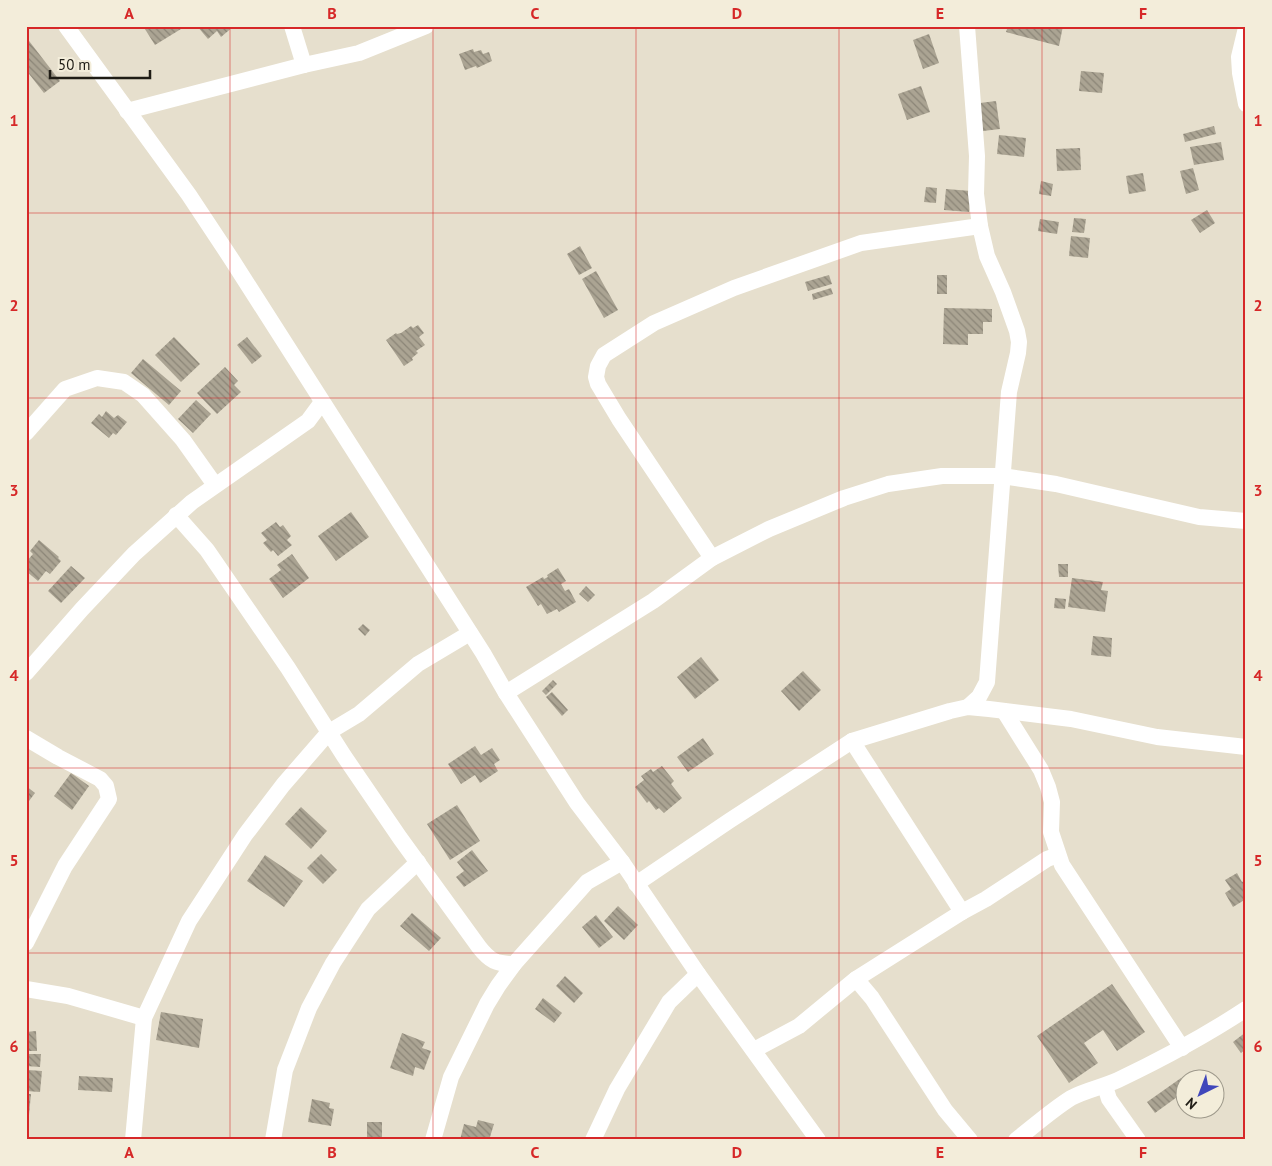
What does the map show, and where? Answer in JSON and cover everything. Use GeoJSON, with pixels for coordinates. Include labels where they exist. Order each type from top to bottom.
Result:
{"type":"FeatureCollection","features":[{"type":"Feature","properties":{"kind":"street"},"geometry":{"type":"LineString","coordinates":[[66,26],[126,111],[189,195],[227,252],[577,803],[622,862],[698,974],[818,1140]]}},
{"type":"Feature","properties":{"kind":"street"},"geometry":{"type":"LineString","coordinates":[[292,26],[304,64]]}},
{"type":"Feature","properties":{"kind":"street"},"geometry":{"type":"LineString","coordinates":[[126,111],[304,64],[359,53],[426,26]]}},
{"type":"Feature","properties":{"kind":"street"},"geometry":{"type":"LineString","coordinates":[[967,26],[977,156],[976,194],[980,226],[987,256],[1006,300],[1019,342],[1009,392],[987,682],[978,697],[968,707]]}},
{"type":"Feature","properties":{"kind":"street"},"geometry":{"type":"LineString","coordinates":[[1246,28],[1239,57],[1240,74],[1246,104]]}},
{"type":"Feature","properties":{"kind":"street"},"geometry":{"type":"LineString","coordinates":[[712,558],[619,419],[598,384],[596,377],[598,366],[604,355],[654,323],[725,292],[861,243],[980,226]]}},
{"type":"Feature","properties":{"kind":"street"},"geometry":{"type":"LineString","coordinates":[[26,433],[66,389],[97,378],[124,382],[143,395],[182,440],[216,485]]}},
{"type":"Feature","properties":{"kind":"street"},"geometry":{"type":"LineString","coordinates":[[26,673],[82,609],[134,554],[176,515],[308,421],[322,402]]}},
{"type":"Feature","properties":{"kind":"street"},"geometry":{"type":"LineString","coordinates":[[506,693],[653,601],[712,558],[769,529],[835,501],[888,484],[942,476],[1002,476],[1056,484],[1199,517],[1246,520]]}},
{"type":"Feature","properties":{"kind":"street"},"geometry":{"type":"LineString","coordinates":[[176,515],[207,550],[344,756],[489,959],[498,963],[514,964]]}},
{"type":"Feature","properties":{"kind":"street"},"geometry":{"type":"LineString","coordinates":[[133,1140],[144,1018],[189,921],[245,835],[283,785],[329,732],[359,714],[418,664],[470,633]]}},
{"type":"Feature","properties":{"kind":"street"},"geometry":{"type":"LineString","coordinates":[[636,884],[729,820],[852,741],[902,724],[968,707],[1071,719],[1157,737],[1246,747]]}},
{"type":"Feature","properties":{"kind":"street"},"geometry":{"type":"LineString","coordinates":[[1004,711],[1041,770],[1048,787],[1052,802],[1051,832],[1058,855],[1071,880],[1182,1048]]}},
{"type":"Feature","properties":{"kind":"street"},"geometry":{"type":"LineString","coordinates":[[26,738],[58,758],[100,779],[106,786],[109,800],[65,866],[26,943]]}},
{"type":"Feature","properties":{"kind":"street"},"geometry":{"type":"LineString","coordinates":[[852,741],[962,912]]}},
{"type":"Feature","properties":{"kind":"street"},"geometry":{"type":"LineString","coordinates":[[754,1050],[799,1026],[856,979],[962,912],[986,899],[1046,859],[1058,855]]}},
{"type":"Feature","properties":{"kind":"street"},"geometry":{"type":"LineString","coordinates":[[272,1140],[285,1070],[309,1008],[332,963],[368,909],[418,862]]}},
{"type":"Feature","properties":{"kind":"street"},"geometry":{"type":"LineString","coordinates":[[432,1140],[451,1077],[487,1004],[514,964],[587,882],[622,862]]}},
{"type":"Feature","properties":{"kind":"street"},"geometry":{"type":"LineString","coordinates":[[593,1140],[617,1089],[669,1002],[698,974]]}},
{"type":"Feature","properties":{"kind":"street"},"geometry":{"type":"LineString","coordinates":[[856,979],[872,998],[945,1110],[970,1140]]}},
{"type":"Feature","properties":{"kind":"street"},"geometry":{"type":"LineString","coordinates":[[26,989],[68,996],[144,1018]]}},
{"type":"Feature","properties":{"kind":"street"},"geometry":{"type":"LineString","coordinates":[[1016,1140],[1071,1098],[1089,1090],[1105,1086],[1182,1048],[1246,1009]]}},
{"type":"Feature","properties":{"kind":"street"},"geometry":{"type":"LineString","coordinates":[[1105,1086],[1109,1098],[1138,1140]]}},
{"type":"Feature","properties":{"kind":"building"},"geometry":{"type":"Polygon","coordinates":[[[143,26],[179,26],[181,29],[155,45],[143,26]]]}},
{"type":"Feature","properties":{"kind":"building"},"geometry":{"type":"Polygon","coordinates":[[[197,26],[234,26],[221,37],[217,31],[208,39],[197,26]]]}},
{"type":"Feature","properties":{"kind":"building"},"geometry":{"type":"Polygon","coordinates":[[[1008,26],[1063,26],[1059,46],[1006,32],[1008,26]]]}},
{"type":"Feature","properties":{"kind":"building"},"geometry":{"type":"Polygon","coordinates":[[[929,34],[939,63],[923,69],[913,40],[929,34]]]}},
{"type":"Feature","properties":{"kind":"building"},"geometry":{"type":"Polygon","coordinates":[[[26,37],[60,81],[44,93],[26,70],[26,37]]]}},
{"type":"Feature","properties":{"kind":"building"},"geometry":{"type":"Polygon","coordinates":[[[473,49],[474,52],[481,50],[483,54],[489,52],[492,61],[477,68],[476,66],[465,70],[459,54],[473,49]]]}},
{"type":"Feature","properties":{"kind":"building"},"geometry":{"type":"Polygon","coordinates":[[[1081,71],[1104,73],[1102,93],[1079,91],[1081,71]]]}},
{"type":"Feature","properties":{"kind":"building"},"geometry":{"type":"Polygon","coordinates":[[[921,86],[930,112],[907,120],[898,94],[921,86]]]}},
{"type":"Feature","properties":{"kind":"building"},"geometry":{"type":"Polygon","coordinates":[[[996,101],[1000,129],[983,131],[980,103],[996,101]]]}},
{"type":"Feature","properties":{"kind":"building"},"geometry":{"type":"Polygon","coordinates":[[[1214,126],[1216,134],[1185,142],[1183,134],[1214,126]]]}},
{"type":"Feature","properties":{"kind":"building"},"geometry":{"type":"Polygon","coordinates":[[[999,135],[1026,138],[1024,157],[997,154],[999,135]]]}},
{"type":"Feature","properties":{"kind":"building"},"geometry":{"type":"Polygon","coordinates":[[[1221,142],[1224,160],[1194,165],[1190,147],[1221,142]]]}},
{"type":"Feature","properties":{"kind":"building"},"geometry":{"type":"Polygon","coordinates":[[[1080,148],[1081,170],[1057,171],[1056,149],[1080,148]]]}},
{"type":"Feature","properties":{"kind":"building"},"geometry":{"type":"Polygon","coordinates":[[[1193,168],[1199,190],[1186,194],[1180,171],[1193,168]]]}},
{"type":"Feature","properties":{"kind":"building"},"geometry":{"type":"Polygon","coordinates":[[[1143,173],[1146,191],[1129,194],[1126,176],[1143,173]]]}},
{"type":"Feature","properties":{"kind":"building"},"geometry":{"type":"Polygon","coordinates":[[[1041,181],[1053,184],[1051,196],[1039,194],[1041,181]]]}},
{"type":"Feature","properties":{"kind":"building"},"geometry":{"type":"Polygon","coordinates":[[[926,187],[937,188],[936,203],[924,202],[926,187]]]}},
{"type":"Feature","properties":{"kind":"building"},"geometry":{"type":"Polygon","coordinates":[[[946,189],[971,191],[969,212],[944,210],[946,189]]]}},
{"type":"Feature","properties":{"kind":"building"},"geometry":{"type":"Polygon","coordinates":[[[1207,210],[1215,223],[1200,233],[1191,220],[1207,210]]]}},
{"type":"Feature","properties":{"kind":"building"},"geometry":{"type":"Polygon","coordinates":[[[1074,218],[1086,219],[1084,233],[1072,232],[1074,218]]]}},
{"type":"Feature","properties":{"kind":"building"},"geometry":{"type":"Polygon","coordinates":[[[1040,219],[1059,222],[1057,234],[1038,231],[1040,219]]]}},
{"type":"Feature","properties":{"kind":"building"},"geometry":{"type":"Polygon","coordinates":[[[1071,236],[1090,238],[1088,258],[1069,256],[1071,236]]]}},
{"type":"Feature","properties":{"kind":"building"},"geometry":{"type":"Polygon","coordinates":[[[580,246],[592,268],[579,275],[567,254],[580,246]]]}},
{"type":"Feature","properties":{"kind":"building"},"geometry":{"type":"Polygon","coordinates":[[[596,271],[618,310],[604,318],[582,279],[596,271]]]}},
{"type":"Feature","properties":{"kind":"building"},"geometry":{"type":"Polygon","coordinates":[[[829,275],[832,284],[808,291],[805,282],[829,275]]]}},
{"type":"Feature","properties":{"kind":"building"},"geometry":{"type":"Polygon","coordinates":[[[937,275],[947,275],[947,294],[937,294],[937,275]]]}},
{"type":"Feature","properties":{"kind":"building"},"geometry":{"type":"Polygon","coordinates":[[[831,288],[833,294],[813,300],[812,294],[831,288]]]}},
{"type":"Feature","properties":{"kind":"building"},"geometry":{"type":"Polygon","coordinates":[[[944,308],[992,309],[992,322],[983,322],[983,334],[968,334],[968,345],[943,344],[944,308]]]}},
{"type":"Feature","properties":{"kind":"building"},"geometry":{"type":"Polygon","coordinates":[[[418,325],[424,333],[419,337],[425,345],[416,351],[418,353],[412,358],[413,360],[404,366],[386,340],[396,333],[401,333],[411,326],[413,328],[418,325]]]}},
{"type":"Feature","properties":{"kind":"building"},"geometry":{"type":"Polygon","coordinates":[[[174,337],[200,364],[181,382],[155,355],[174,337]]]}},
{"type":"Feature","properties":{"kind":"building"},"geometry":{"type":"Polygon","coordinates":[[[247,337],[262,356],[252,364],[237,345],[247,337]]]}},
{"type":"Feature","properties":{"kind":"building"},"geometry":{"type":"Polygon","coordinates":[[[143,359],[181,391],[169,405],[131,373],[143,359]]]}},
{"type":"Feature","properties":{"kind":"building"},"geometry":{"type":"Polygon","coordinates":[[[225,367],[238,381],[234,385],[241,392],[217,414],[197,393],[225,367]]]}},
{"type":"Feature","properties":{"kind":"building"},"geometry":{"type":"Polygon","coordinates":[[[196,400],[211,414],[193,433],[178,419],[196,400]]]}},
{"type":"Feature","properties":{"kind":"building"},"geometry":{"type":"Polygon","coordinates":[[[106,411],[114,418],[118,415],[127,422],[116,435],[113,433],[109,438],[91,423],[99,414],[102,417],[106,411]]]}},
{"type":"Feature","properties":{"kind":"building"},"geometry":{"type":"Polygon","coordinates":[[[351,512],[369,537],[336,561],[318,536],[351,512]]]}},
{"type":"Feature","properties":{"kind":"building"},"geometry":{"type":"Polygon","coordinates":[[[276,522],[280,527],[283,525],[291,536],[287,540],[292,545],[278,556],[273,550],[271,552],[263,543],[267,540],[261,533],[276,522]]]}},
{"type":"Feature","properties":{"kind":"building"},"geometry":{"type":"Polygon","coordinates":[[[39,540],[59,557],[61,561],[50,574],[46,571],[38,581],[26,571],[26,562],[33,554],[30,551],[39,540]]]}},
{"type":"Feature","properties":{"kind":"building"},"geometry":{"type":"Polygon","coordinates":[[[292,554],[309,578],[283,598],[269,579],[281,570],[277,565],[292,554]]]}},
{"type":"Feature","properties":{"kind":"building"},"geometry":{"type":"Polygon","coordinates":[[[1058,564],[1068,564],[1068,577],[1059,577],[1058,564]]]}},
{"type":"Feature","properties":{"kind":"building"},"geometry":{"type":"Polygon","coordinates":[[[71,566],[85,578],[61,603],[48,591],[71,566]]]}},
{"type":"Feature","properties":{"kind":"building"},"geometry":{"type":"Polygon","coordinates":[[[558,568],[566,581],[561,584],[565,591],[569,589],[576,602],[559,612],[557,609],[547,614],[541,604],[538,606],[526,587],[543,577],[544,579],[548,577],[547,575],[558,568]]]}},
{"type":"Feature","properties":{"kind":"building"},"geometry":{"type":"Polygon","coordinates":[[[1072,578],[1103,582],[1101,590],[1108,591],[1105,612],[1068,607],[1072,578]]]}},
{"type":"Feature","properties":{"kind":"building"},"geometry":{"type":"Polygon","coordinates":[[[586,586],[595,595],[588,602],[579,594],[586,586]]]}},
{"type":"Feature","properties":{"kind":"building"},"geometry":{"type":"Polygon","coordinates":[[[1055,598],[1066,599],[1065,609],[1054,608],[1055,598]]]}},
{"type":"Feature","properties":{"kind":"building"},"geometry":{"type":"Polygon","coordinates":[[[363,624],[370,630],[365,636],[358,629],[363,624]]]}},
{"type":"Feature","properties":{"kind":"building"},"geometry":{"type":"Polygon","coordinates":[[[1093,636],[1112,638],[1111,657],[1091,655],[1093,636]]]}},
{"type":"Feature","properties":{"kind":"building"},"geometry":{"type":"Polygon","coordinates":[[[701,657],[719,680],[695,699],[677,677],[701,657]]]}},
{"type":"Feature","properties":{"kind":"building"},"geometry":{"type":"Polygon","coordinates":[[[803,671],[821,690],[799,711],[781,691],[803,671]]]}},
{"type":"Feature","properties":{"kind":"building"},"geometry":{"type":"Polygon","coordinates":[[[553,680],[557,684],[546,695],[542,691],[553,680]]]}},
{"type":"Feature","properties":{"kind":"building"},"geometry":{"type":"Polygon","coordinates":[[[552,692],[568,710],[562,716],[546,697],[552,692]]]}},
{"type":"Feature","properties":{"kind":"building"},"geometry":{"type":"Polygon","coordinates":[[[703,738],[714,754],[688,772],[677,757],[703,738]]]}},
{"type":"Feature","properties":{"kind":"building"},"geometry":{"type":"Polygon","coordinates":[[[475,746],[481,755],[492,748],[500,760],[494,764],[498,771],[480,783],[475,775],[461,784],[448,764],[475,746]]]}},
{"type":"Feature","properties":{"kind":"building"},"geometry":{"type":"Polygon","coordinates":[[[662,766],[674,781],[671,784],[682,798],[664,813],[659,808],[656,810],[649,801],[647,803],[635,787],[644,780],[641,776],[651,769],[653,772],[662,766]]]}},
{"type":"Feature","properties":{"kind":"building"},"geometry":{"type":"Polygon","coordinates":[[[71,773],[89,786],[72,810],[54,796],[71,773]]]}},
{"type":"Feature","properties":{"kind":"building"},"geometry":{"type":"Polygon","coordinates":[[[26,786],[35,793],[26,805],[26,786]]]}},
{"type":"Feature","properties":{"kind":"building"},"geometry":{"type":"Polygon","coordinates":[[[457,805],[480,841],[450,860],[427,824],[457,805]]]}},
{"type":"Feature","properties":{"kind":"building"},"geometry":{"type":"Polygon","coordinates":[[[301,807],[327,831],[311,849],[285,824],[301,807]]]}},
{"type":"Feature","properties":{"kind":"building"},"geometry":{"type":"Polygon","coordinates":[[[472,850],[488,871],[464,887],[456,877],[464,871],[457,862],[472,850]]]}},
{"type":"Feature","properties":{"kind":"building"},"geometry":{"type":"Polygon","coordinates":[[[321,854],[337,870],[323,884],[307,868],[321,854]]]}},
{"type":"Feature","properties":{"kind":"building"},"geometry":{"type":"Polygon","coordinates":[[[265,855],[303,881],[284,907],[247,881],[265,855]]]}},
{"type":"Feature","properties":{"kind":"building"},"geometry":{"type":"Polygon","coordinates":[[[1237,873],[1242,882],[1246,883],[1246,899],[1233,907],[1225,893],[1231,889],[1225,880],[1237,873]]]}},
{"type":"Feature","properties":{"kind":"building"},"geometry":{"type":"Polygon","coordinates":[[[618,906],[638,925],[624,940],[604,921],[618,906]]]}},
{"type":"Feature","properties":{"kind":"building"},"geometry":{"type":"Polygon","coordinates":[[[412,913],[441,938],[429,951],[400,926],[412,913]]]}},
{"type":"Feature","properties":{"kind":"building"},"geometry":{"type":"Polygon","coordinates":[[[596,915],[613,937],[599,948],[582,927],[596,915]]]}},
{"type":"Feature","properties":{"kind":"building"},"geometry":{"type":"Polygon","coordinates":[[[565,976],[583,993],[574,1003],[556,986],[565,976]]]}},
{"type":"Feature","properties":{"kind":"building"},"geometry":{"type":"Polygon","coordinates":[[[1112,984],[1145,1032],[1117,1051],[1103,1030],[1084,1043],[1098,1063],[1069,1083],[1037,1036],[1112,984]]]}},
{"type":"Feature","properties":{"kind":"building"},"geometry":{"type":"Polygon","coordinates":[[[543,998],[562,1013],[554,1023],[535,1009],[543,998]]]}},
{"type":"Feature","properties":{"kind":"building"},"geometry":{"type":"Polygon","coordinates":[[[161,1012],[203,1019],[199,1048],[156,1040],[161,1012]]]}},
{"type":"Feature","properties":{"kind":"building"},"geometry":{"type":"Polygon","coordinates":[[[36,1031],[37,1051],[26,1051],[26,1032],[36,1031]]]}},
{"type":"Feature","properties":{"kind":"building"},"geometry":{"type":"Polygon","coordinates":[[[1246,1032],[1246,1049],[1241,1053],[1233,1042],[1246,1032]]]}},
{"type":"Feature","properties":{"kind":"building"},"geometry":{"type":"Polygon","coordinates":[[[402,1033],[425,1042],[422,1048],[431,1051],[424,1070],[415,1067],[413,1076],[390,1068],[402,1033]]]}},
{"type":"Feature","properties":{"kind":"building"},"geometry":{"type":"Polygon","coordinates":[[[26,1054],[41,1054],[40,1067],[26,1066],[26,1054]]]}},
{"type":"Feature","properties":{"kind":"building"},"geometry":{"type":"Polygon","coordinates":[[[28,1070],[42,1071],[40,1092],[26,1091],[28,1070]]]}},
{"type":"Feature","properties":{"kind":"building"},"geometry":{"type":"Polygon","coordinates":[[[79,1076],[113,1078],[112,1092],[78,1090],[79,1076]]]}},
{"type":"Feature","properties":{"kind":"building"},"geometry":{"type":"Polygon","coordinates":[[[1174,1083],[1174,1099],[1155,1113],[1147,1102],[1174,1083]]]}},
{"type":"Feature","properties":{"kind":"building"},"geometry":{"type":"Polygon","coordinates":[[[26,1094],[31,1094],[29,1115],[26,1115],[26,1094]]]}},
{"type":"Feature","properties":{"kind":"building"},"geometry":{"type":"Polygon","coordinates":[[[312,1099],[330,1103],[329,1108],[334,1109],[331,1126],[308,1122],[312,1099]]]}},
{"type":"Feature","properties":{"kind":"building"},"geometry":{"type":"Polygon","coordinates":[[[478,1120],[494,1124],[490,1137],[487,1140],[460,1140],[464,1124],[476,1127],[478,1120]]]}},
{"type":"Feature","properties":{"kind":"building"},"geometry":{"type":"Polygon","coordinates":[[[367,1122],[382,1122],[382,1140],[367,1140],[367,1122]]]}}]}
